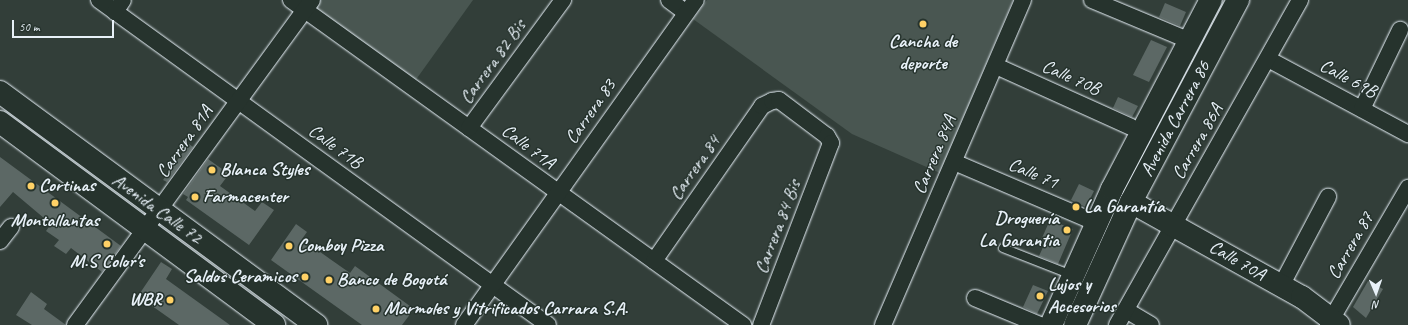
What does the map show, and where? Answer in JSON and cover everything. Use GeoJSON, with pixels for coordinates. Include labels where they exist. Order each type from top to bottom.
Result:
{"type":"FeatureCollection","features":[{"type":"Feature","properties":{"kind":"main road","name":"Avenida Carrera 86"},"geometry":{"type":"LineString","coordinates":[[1051,325],[1072,275],[1097,223],[1211,0]]}},
{"type":"Feature","properties":{"kind":"main road","name":"Avenida Carrera 86"},"geometry":{"type":"LineString","coordinates":[[1075,325],[1131,202],[1238,0]]}},
{"type":"Feature","properties":{"kind":"main road","name":"Avenida Calle 72"},"geometry":{"type":"LineString","coordinates":[[0,92],[160,212],[316,325]]}},
{"type":"Feature","properties":{"kind":"main road","name":"Avenida Calle 72"},"geometry":{"type":"LineString","coordinates":[[0,122],[145,232],[274,325]]}},
{"type":"Feature","properties":{"kind":"main road","name":"Calle 70A"},"geometry":{"type":"LineString","coordinates":[[1131,202],[1281,286],[1333,323]]}},
{"type":"Feature","properties":{"kind":"street","name":"Calle 71B"},"geometry":{"type":"LineString","coordinates":[[99,0],[119,6],[238,101],[548,325]]}},
{"type":"Feature","properties":{"kind":"street","name":"Calle 71A"},"geometry":{"type":"LineString","coordinates":[[291,0],[308,5],[558,194],[743,325]]}},
{"type":"Feature","properties":{"kind":"street","name":"Carrera 82 Bis"},"geometry":{"type":"LineString","coordinates":[[469,128],[563,0]]}},
{"type":"Feature","properties":{"kind":"street"},"geometry":{"type":"LineString","coordinates":[[669,0],[691,6]]}},
{"type":"Feature","properties":{"kind":"street","name":"Carrera 84A"},"geometry":{"type":"LineString","coordinates":[[883,325],[996,66],[1023,0]]}},
{"type":"Feature","properties":{"kind":"street"},"geometry":{"type":"LineString","coordinates":[[1092,0],[1190,41]]}},
{"type":"Feature","properties":{"kind":"street","name":"Carrera 86A"},"geometry":{"type":"LineString","coordinates":[[1117,325],[1300,0]]}},
{"type":"Feature","properties":{"kind":"street","name":"Carrera 81A"},"geometry":{"type":"LineString","coordinates":[[75,325],[160,212],[308,5]]}},
{"type":"Feature","properties":{"kind":"street","name":"Carrera 83"},"geometry":{"type":"LineString","coordinates":[[464,325],[691,6]]}},
{"type":"Feature","properties":{"kind":"street"},"geometry":{"type":"LineString","coordinates":[[1362,109],[1400,30]]}},
{"type":"Feature","properties":{"kind":"street","name":"Calle 69B"},"geometry":{"type":"LineString","coordinates":[[1268,59],[1408,134]]}},
{"type":"Feature","properties":{"kind":"street","name":"Calle 70B"},"geometry":{"type":"LineString","coordinates":[[996,66],[1131,127]]}},
{"type":"Feature","properties":{"kind":"street","name":"Carrera 84"},"geometry":{"type":"LineString","coordinates":[[654,261],[762,106],[772,101],[779,100],[828,136],[831,143]]}},
{"type":"Feature","properties":{"kind":"street","name":"Carrera 84 Bis"},"geometry":{"type":"LineString","coordinates":[[761,325],[831,143]]}},
{"type":"Feature","properties":{"kind":"street","name":"Calle 71"},"geometry":{"type":"LineString","coordinates":[[954,162],[1097,223]]}},
{"type":"Feature","properties":{"kind":"street","name":"Carrera 87"},"geometry":{"type":"LineString","coordinates":[[1333,323],[1408,188]]}},
{"type":"Feature","properties":{"kind":"street"},"geometry":{"type":"LineString","coordinates":[[1281,286],[1328,197]]}},
{"type":"Feature","properties":{"kind":"street"},"geometry":{"type":"LineString","coordinates":[[0,241],[11,227]]}},
{"type":"Feature","properties":{"kind":"street"},"geometry":{"type":"LineString","coordinates":[[975,298],[1040,325]]}},
{"type":"Feature","properties":{"kind":"street"},"geometry":{"type":"LineString","coordinates":[[1126,310],[1151,325]]}},
{"type":"Feature","properties":{"kind":"lane"},"geometry":{"type":"LineString","coordinates":[[1003,248],[1072,275]]}},
{"type":"Feature","properties":{"kind":"shaded area"},"geometry":{"type":"Polygon","coordinates":[[[318,0],[473,0],[415,81],[312,8],[318,0]]]}},
{"type":"Feature","properties":{"kind":"shaded area"},"geometry":{"type":"Polygon","coordinates":[[[707,0],[1013,0],[940,173],[852,134],[693,19],[707,0]]]}},
{"type":"Feature","properties":{"kind":"building"},"geometry":{"type":"Polygon","coordinates":[[[1165,3],[1186,12],[1180,26],[1159,17],[1165,3]]]}},
{"type":"Feature","properties":{"kind":"building"},"geometry":{"type":"Polygon","coordinates":[[[1151,40],[1167,47],[1149,82],[1133,75],[1151,40]]]}},
{"type":"Feature","properties":{"kind":"building"},"geometry":{"type":"Polygon","coordinates":[[[1118,97],[1138,106],[1132,117],[1113,108],[1118,97]]]}},
{"type":"Feature","properties":{"kind":"building"},"geometry":{"type":"Polygon","coordinates":[[[189,144],[193,147],[167,182],[163,180],[189,144]]]}},
{"type":"Feature","properties":{"kind":"building"},"geometry":{"type":"Polygon","coordinates":[[[0,157],[121,246],[102,272],[71,248],[66,254],[54,246],[59,240],[46,231],[51,224],[13,192],[0,207],[0,157]]]}},
{"type":"Feature","properties":{"kind":"building"},"geometry":{"type":"Polygon","coordinates":[[[208,159],[229,174],[220,186],[255,211],[262,202],[274,210],[249,245],[186,200],[188,197],[183,194],[208,159]]]}},
{"type":"Feature","properties":{"kind":"building"},"geometry":{"type":"Polygon","coordinates":[[[1079,184],[1094,191],[1086,207],[1071,200],[1079,184]]]}},
{"type":"Feature","properties":{"kind":"building"},"geometry":{"type":"Polygon","coordinates":[[[1050,220],[1073,229],[1058,264],[1039,256],[1045,243],[1041,240],[1050,220]]]}},
{"type":"Feature","properties":{"kind":"building"},"geometry":{"type":"Polygon","coordinates":[[[296,224],[307,232],[302,239],[350,273],[355,266],[414,309],[402,325],[362,325],[271,260],[296,224]]]}},
{"type":"Feature","properties":{"kind":"building"},"geometry":{"type":"Polygon","coordinates":[[[161,262],[172,269],[166,279],[230,325],[179,325],[138,296],[161,262]]]}},
{"type":"Feature","properties":{"kind":"building"},"geometry":{"type":"Polygon","coordinates":[[[1368,281],[1383,289],[1366,318],[1353,307],[1368,281]]]}},
{"type":"Feature","properties":{"kind":"building"},"geometry":{"type":"Polygon","coordinates":[[[1033,285],[1048,291],[1037,314],[1023,307],[1033,285]]]}},
{"type":"Feature","properties":{"kind":"building"},"geometry":{"type":"Polygon","coordinates":[[[31,292],[47,304],[44,309],[66,325],[32,325],[16,315],[31,292]]]}},
{"type":"Feature","properties":{"kind":"place","name":"Cancha de deporte"},"geometry":{"type":"Point","coordinates":[923,24]}},
{"type":"Feature","properties":{"kind":"place","name":"Blanca Styles"},"geometry":{"type":"Point","coordinates":[212,170]}},
{"type":"Feature","properties":{"kind":"place","name":"Cortinas"},"geometry":{"type":"Point","coordinates":[31,186]}},
{"type":"Feature","properties":{"kind":"place","name":"Farmacenter"},"geometry":{"type":"Point","coordinates":[195,197]}},
{"type":"Feature","properties":{"kind":"place","name":"Montallantas"},"geometry":{"type":"Point","coordinates":[55,203]}},
{"type":"Feature","properties":{"kind":"place","name":"La Garantía"},"geometry":{"type":"Point","coordinates":[1076,207]}},
{"type":"Feature","properties":{"kind":"place","name":"Droguería La Garantia"},"geometry":{"type":"Point","coordinates":[1067,230]}},
{"type":"Feature","properties":{"kind":"place","name":"M.S Color's"},"geometry":{"type":"Point","coordinates":[107,244]}},
{"type":"Feature","properties":{"kind":"place","name":"Comboy Pizza"},"geometry":{"type":"Point","coordinates":[289,246]}},
{"type":"Feature","properties":{"kind":"place","name":"Saldos Ceramicos"},"geometry":{"type":"Point","coordinates":[305,277]}},
{"type":"Feature","properties":{"kind":"place","name":"Banco de Bogotá"},"geometry":{"type":"Point","coordinates":[329,280]}},
{"type":"Feature","properties":{"kind":"place","name":"Lujos y Accesorios"},"geometry":{"type":"Point","coordinates":[1040,296]}},
{"type":"Feature","properties":{"kind":"place","name":"WBR"},"geometry":{"type":"Point","coordinates":[170,300]}},
{"type":"Feature","properties":{"kind":"place","name":"Marmoles y Vitrificados Carrara S.A."},"geometry":{"type":"Point","coordinates":[376,309]}}]}
